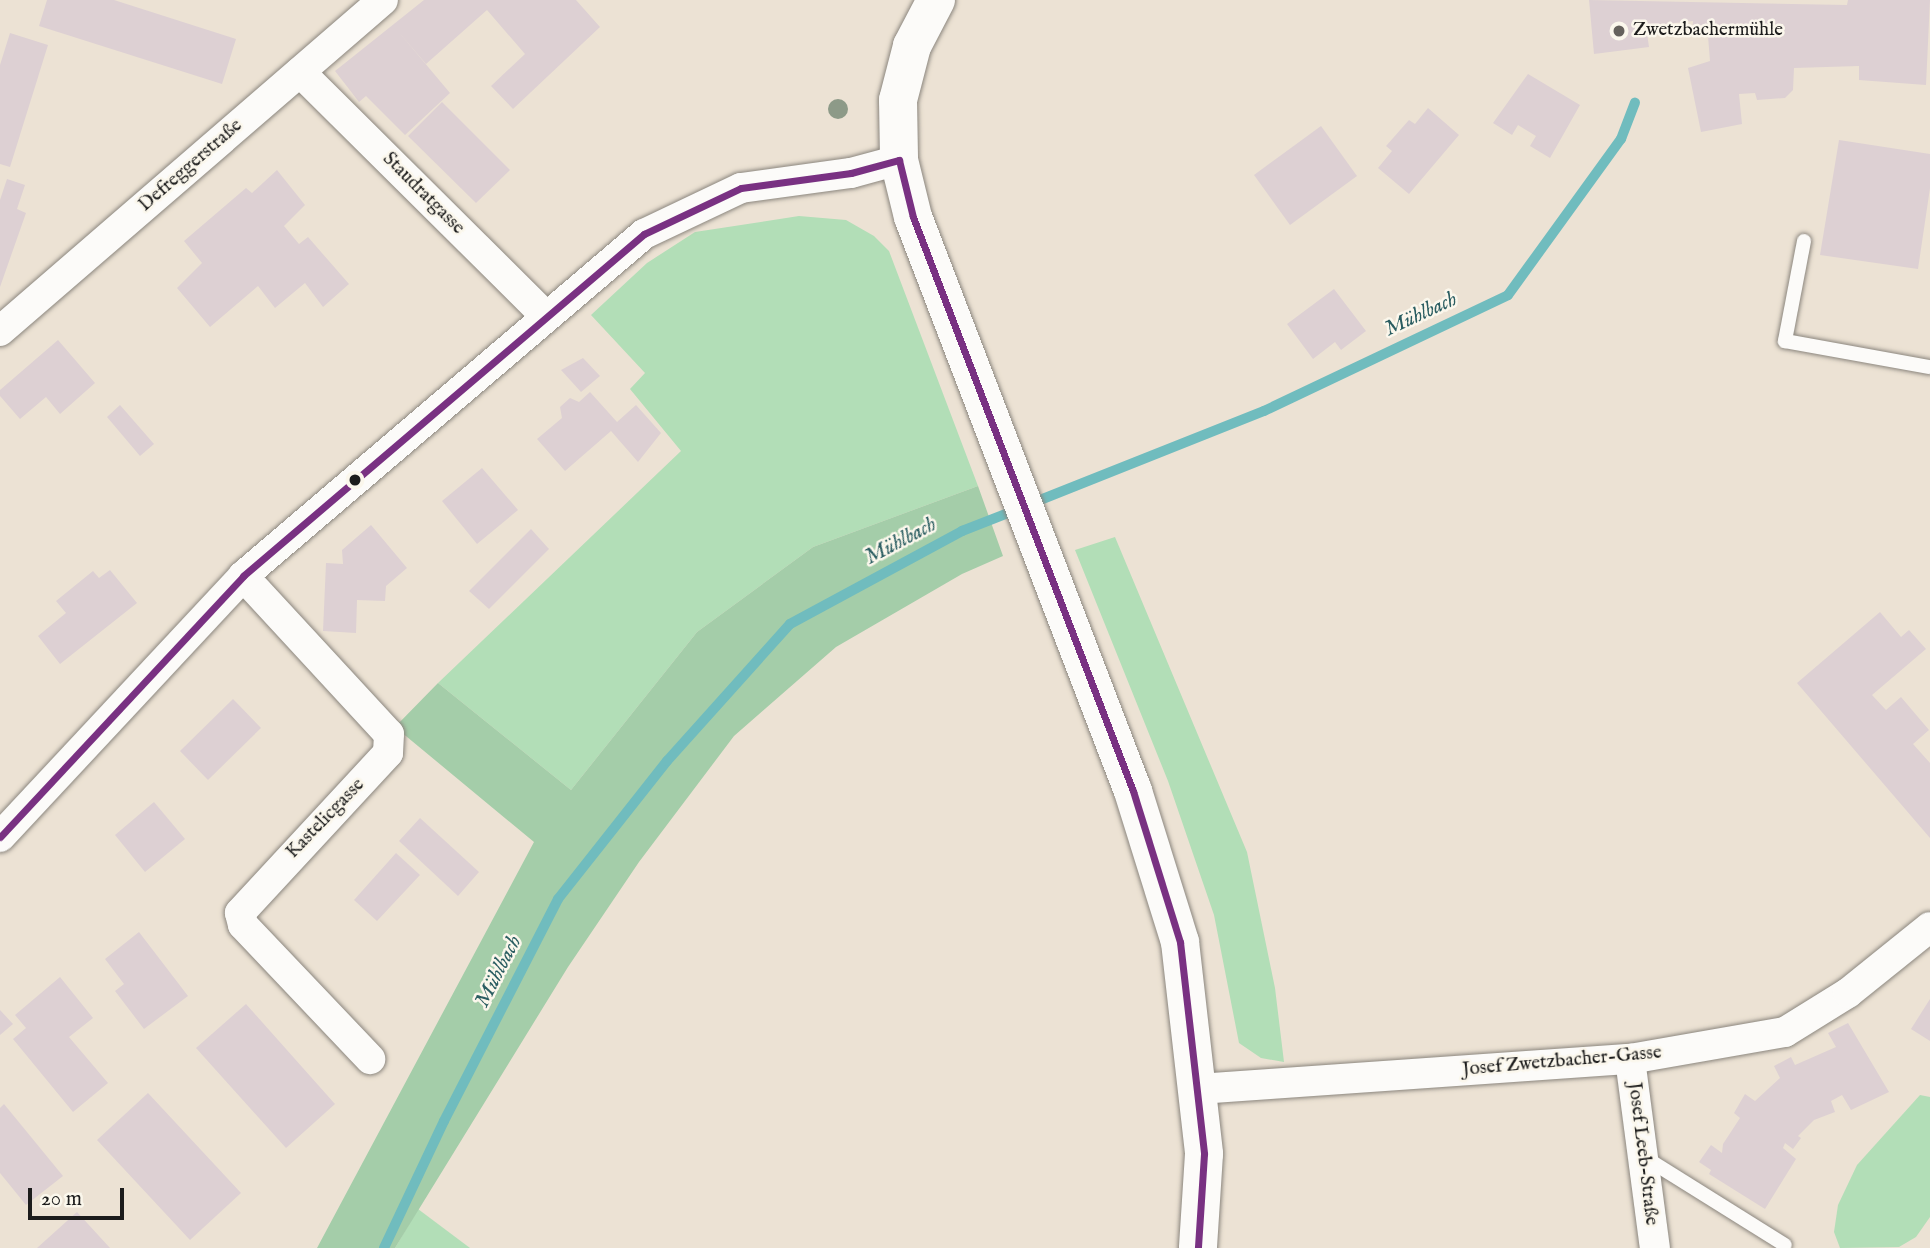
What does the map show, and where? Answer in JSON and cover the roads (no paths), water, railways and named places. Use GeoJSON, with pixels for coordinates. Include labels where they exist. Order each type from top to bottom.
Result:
{"type":"FeatureCollection","features":[{"type":"Feature","properties":{"kind":"main road"},"geometry":{"type":"LineString","coordinates":[[936,0],[912,46],[898,100],[899,160],[913,217],[1133,791],[1180,942],[1199,1089],[1204,1154],[1198,1248]]}},
{"type":"Feature","properties":{"kind":"street","name":"Defreggerstraße"},"geometry":{"type":"LineString","coordinates":[[0,331],[383,0]]}},
{"type":"Feature","properties":{"kind":"street","name":"Staudratgasse"},"geometry":{"type":"LineString","coordinates":[[300,72],[546,316]]}},
{"type":"Feature","properties":{"kind":"street"},"geometry":{"type":"LineString","coordinates":[[0,837],[243,576],[644,234],[704,202],[741,188],[851,173],[899,160]]}},
{"type":"Feature","properties":{"kind":"street","name":"Kastelicgasse"},"geometry":{"type":"LineString","coordinates":[[243,576],[389,734],[388,753],[240,913],[243,925],[370,1059]]}},
{"type":"Feature","properties":{"kind":"street","name":"Josef Zwetzbacher-Gasse"},"geometry":{"type":"LineString","coordinates":[[1199,1089],[1630,1059],[1785,1032],[1848,993],[1930,927]]}},
{"type":"Feature","properties":{"kind":"street","name":"Josef Leeb-Straße"},"geometry":{"type":"LineString","coordinates":[[1630,1059],[1654,1248]]}},
{"type":"Feature","properties":{"kind":"lane"},"geometry":{"type":"LineString","coordinates":[[1804,241],[1785,341],[1930,367]]}},
{"type":"Feature","properties":{"kind":"lane"},"geometry":{"type":"LineString","coordinates":[[1643,1156],[1785,1245]]}},
{"type":"Feature","properties":{"kind":"waterway","name":"Mühlbach"},"geometry":{"type":"LineString","coordinates":[[1030,504],[1264,411],[1508,295],[1621,139],[1635,103]]}},
{"type":"Feature","properties":{"kind":"waterway","name":"Mühlbach"},"geometry":{"type":"LineString","coordinates":[[384,1248],[444,1121],[558,899],[667,761],[790,624],[962,531],[1016,510]]}},
{"type":"Feature","properties":{"kind":"place","name":"Zwetzbachermühle"},"geometry":{"type":"Point","coordinates":[1619,31]}}]}
